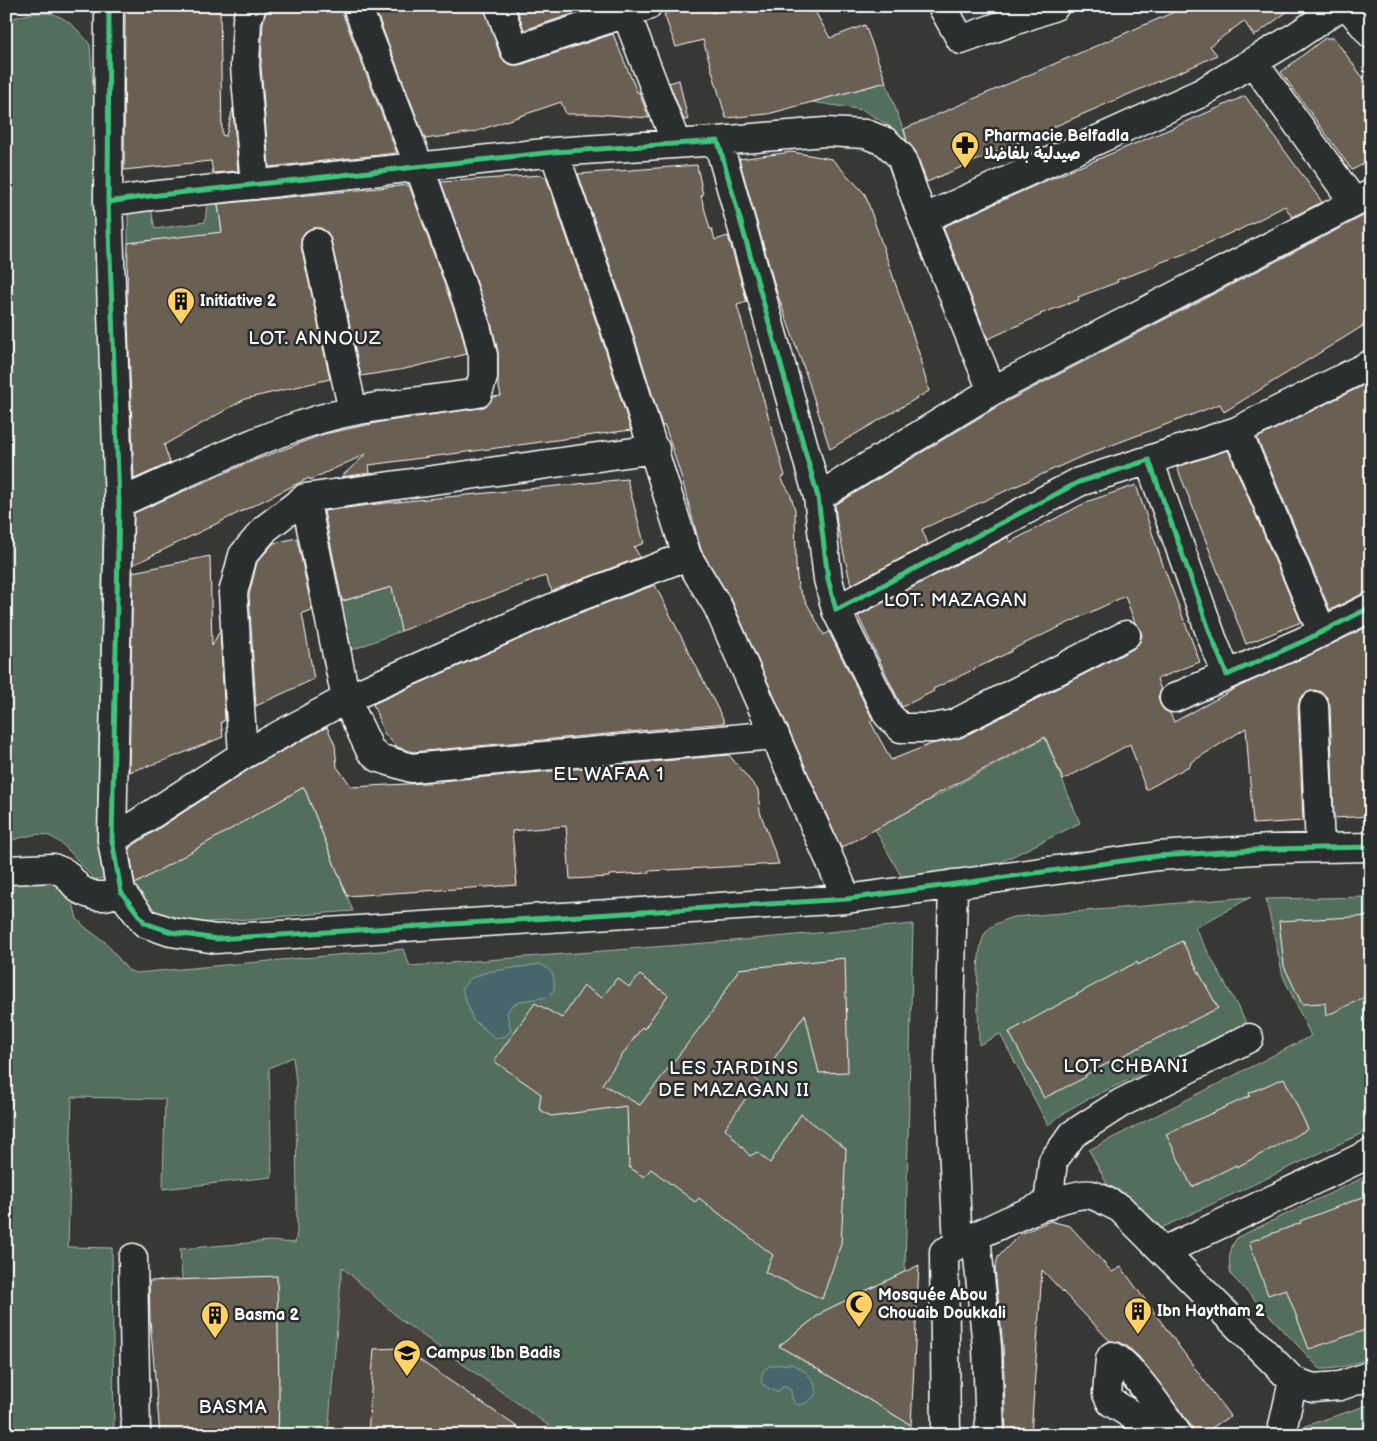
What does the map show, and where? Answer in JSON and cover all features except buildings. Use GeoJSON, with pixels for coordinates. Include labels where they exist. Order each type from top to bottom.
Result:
{"type":"FeatureCollection","features":[{"type":"Feature","properties":{"kind":"street"},"geometry":{"type":"LineString","coordinates":[[109,6],[108,202],[119,503],[112,840],[121,892],[145,923],[171,932],[216,940],[847,899],[1158,856],[1272,849],[1371,848]]}},
{"type":"Feature","properties":{"kind":"street"},"geometry":{"type":"LineString","coordinates":[[252,6],[247,20],[245,66],[255,185]]}},
{"type":"Feature","properties":{"kind":"street"},"geometry":{"type":"LineString","coordinates":[[119,503],[273,435],[321,419],[353,411],[478,393],[483,377],[483,355],[476,326],[419,166],[356,6]]}},
{"type":"Feature","properties":{"kind":"street"},"geometry":{"type":"LineString","coordinates":[[499,6],[515,50],[637,10],[676,144]]}},
{"type":"Feature","properties":{"kind":"street"},"geometry":{"type":"LineString","coordinates":[[942,6],[961,40],[1055,6]]}},
{"type":"Feature","properties":{"kind":"street"},"geometry":{"type":"LineString","coordinates":[[923,219],[1200,93],[1294,37],[1341,6]]}},
{"type":"Feature","properties":{"kind":"street"},"geometry":{"type":"LineString","coordinates":[[1348,6],[1371,34]]}},
{"type":"Feature","properties":{"kind":"street"},"geometry":{"type":"LineString","coordinates":[[818,497],[992,391],[1362,197],[1253,62]]}},
{"type":"Feature","properties":{"kind":"street"},"geometry":{"type":"LineString","coordinates":[[108,202],[554,152],[718,142],[825,132],[866,134],[886,142],[901,157],[923,219],[992,391]]}},
{"type":"Feature","properties":{"kind":"street"},"geometry":{"type":"LineString","coordinates":[[718,142],[818,497],[828,579],[836,610],[888,716],[901,728],[933,728],[954,724],[1126,635]]}},
{"type":"Feature","properties":{"kind":"street"},"geometry":{"type":"LineString","coordinates":[[554,152],[655,449],[687,556],[718,607],[847,899]]}},
{"type":"Feature","properties":{"kind":"street"},"geometry":{"type":"LineString","coordinates":[[316,243],[353,411]]}},
{"type":"Feature","properties":{"kind":"street"},"geometry":{"type":"LineString","coordinates":[[836,610],[1079,482],[1237,431],[1371,364]]}},
{"type":"Feature","properties":{"kind":"street"},"geometry":{"type":"LineString","coordinates":[[1237,431],[1322,632]]}},
{"type":"Feature","properties":{"kind":"street"},"geometry":{"type":"LineString","coordinates":[[243,754],[233,594],[243,555],[266,528],[305,498],[655,449]]}},
{"type":"Feature","properties":{"kind":"street"},"geometry":{"type":"LineString","coordinates":[[1149,460],[1227,675]]}},
{"type":"Feature","properties":{"kind":"street"},"geometry":{"type":"LineString","coordinates":[[305,498],[346,699],[370,750],[379,758],[411,768],[775,735]]}},
{"type":"Feature","properties":{"kind":"street"},"geometry":{"type":"LineString","coordinates":[[112,840],[243,754],[346,699],[568,601],[687,556]]}},
{"type":"Feature","properties":{"kind":"street"},"geometry":{"type":"LineString","coordinates":[[1174,698],[1304,641],[1371,606]]}},
{"type":"Feature","properties":{"kind":"street"},"geometry":{"type":"LineString","coordinates":[[1314,706],[1320,848]]}},
{"type":"Feature","properties":{"kind":"street"},"geometry":{"type":"LineString","coordinates":[[6,870],[53,868],[65,873],[79,889],[87,893],[105,896],[121,892]]}},
{"type":"Feature","properties":{"kind":"street"},"geometry":{"type":"LineString","coordinates":[[953,884],[948,1066],[967,1240],[987,1347],[990,1435]]}},
{"type":"Feature","properties":{"kind":"street"},"geometry":{"type":"LineString","coordinates":[[1048,1205],[1053,1162],[1073,1134],[1121,1103],[1249,1038]]}},
{"type":"Feature","properties":{"kind":"street"},"geometry":{"type":"LineString","coordinates":[[1164,1251],[1371,1153]]}},
{"type":"Feature","properties":{"kind":"street"},"geometry":{"type":"LineString","coordinates":[[946,1435],[944,1252],[967,1240],[1069,1197],[1091,1195],[1120,1208],[1293,1382],[1313,1388],[1331,1387],[1340,1386],[1371,1375]]}},
{"type":"Feature","properties":{"kind":"street"},"geometry":{"type":"LineString","coordinates":[[133,1258],[136,1435]]}},
{"type":"Feature","properties":{"kind":"street"},"geometry":{"type":"LineString","coordinates":[[1164,1435],[1111,1402],[1107,1394],[1110,1358],[1112,1356],[1120,1360],[1151,1396],[1178,1435]]}},
{"type":"Feature","properties":{"kind":"street"},"geometry":{"type":"LineString","coordinates":[[1283,1435],[1283,1426],[1293,1382]]}},
{"type":"Feature","properties":{"kind":"shaded area","name":"Campus Ibn Badis"},"geometry":{"type":"Polygon","coordinates":[[[342,1266],[401,1320],[562,1435],[328,1435],[342,1266]]]}},
{"type":"Feature","properties":{"kind":"green space"},"geometry":{"type":"Polygon","coordinates":[[[33,13],[49,13],[61,17],[78,30],[90,45],[97,149],[104,481],[97,841],[103,878],[95,880],[61,843],[49,836],[39,834],[6,842],[6,23],[16,17],[33,13]]]}},
{"type":"Feature","properties":{"kind":"green space"},"geometry":{"type":"Polygon","coordinates":[[[886,82],[908,143],[891,127],[863,110],[812,102],[886,82]]]}},
{"type":"Feature","properties":{"kind":"green space"},"geometry":{"type":"Polygon","coordinates":[[[217,199],[225,252],[194,236],[128,243],[128,214],[130,209],[151,209],[155,229],[205,222],[207,203],[217,199]]]}},
{"type":"Feature","properties":{"kind":"green space"},"geometry":{"type":"Polygon","coordinates":[[[392,587],[401,631],[352,650],[340,602],[392,587]]]}},
{"type":"Feature","properties":{"kind":"green space"},"geometry":{"type":"Polygon","coordinates":[[[1045,738],[1080,823],[997,864],[902,878],[875,829],[1045,738]]]}},
{"type":"Feature","properties":{"kind":"green space"},"geometry":{"type":"Polygon","coordinates":[[[304,787],[353,911],[185,924],[163,923],[132,885],[304,787]]]}},
{"type":"Feature","properties":{"kind":"green space"},"geometry":{"type":"Polygon","coordinates":[[[48,873],[71,895],[77,919],[105,942],[128,970],[136,973],[403,949],[410,966],[732,941],[913,924],[905,1272],[824,1311],[779,1346],[911,1425],[910,1435],[562,1435],[401,1320],[342,1267],[328,1435],[278,1435],[277,1277],[182,1280],[180,1249],[270,1241],[295,1243],[297,1232],[296,1083],[293,1057],[269,1068],[272,1177],[163,1189],[165,1099],[72,1097],[68,1247],[112,1248],[114,1435],[12,1435],[6,1272],[6,880],[48,873]]]}},
{"type":"Feature","properties":{"kind":"green space"},"geometry":{"type":"Polygon","coordinates":[[[1251,897],[1195,928],[1247,1024],[1084,1101],[1048,1125],[1000,1034],[979,1045],[979,953],[986,932],[1002,921],[1013,917],[1251,897]]]}},
{"type":"Feature","properties":{"kind":"green space"},"geometry":{"type":"Polygon","coordinates":[[[1371,897],[1371,1129],[1157,1230],[1112,1193],[1089,1150],[1311,1036],[1283,976],[1266,899],[1371,897]]]}},
{"type":"Feature","properties":{"kind":"green space"},"geometry":{"type":"Polygon","coordinates":[[[1371,1174],[1371,1358],[1340,1367],[1320,1369],[1231,1275],[1231,1250],[1238,1237],[1371,1174]]]}},
{"type":"Feature","properties":{"kind":"green space"},"geometry":{"type":"Polygon","coordinates":[[[1371,1404],[1371,1435],[1310,1435],[1302,1427],[1371,1404]]]}},
{"type":"Feature","properties":{"kind":"water"},"geometry":{"type":"Polygon","coordinates":[[[540,964],[552,974],[554,990],[547,997],[522,1001],[511,1006],[507,1013],[511,1030],[506,1036],[496,1038],[473,1020],[462,989],[469,979],[487,972],[540,964]]]}},
{"type":"Feature","properties":{"kind":"water"},"geometry":{"type":"Polygon","coordinates":[[[791,1364],[805,1372],[814,1384],[816,1394],[804,1404],[796,1404],[791,1390],[787,1387],[774,1391],[762,1384],[763,1372],[769,1366],[791,1364]]]}},
{"type":"Feature","properties":{"kind":"cycle path"},"geometry":{"type":"LineString","coordinates":[[109,6],[108,202],[119,503],[112,840],[121,892],[145,923],[171,932],[216,939],[847,899],[1158,856],[1272,849],[1371,847]]}},
{"type":"Feature","properties":{"kind":"cycle path"},"geometry":{"type":"LineString","coordinates":[[108,202],[554,152],[718,141],[818,497],[828,579],[836,610],[1079,482],[1149,460],[1227,675],[1304,641],[1371,607]]}},
{"type":"Feature","properties":{"kind":"place","name":"Pharmacie Belfadla صيدلية بلفاضلا"},"geometry":{"type":"Point","coordinates":[965,169]}},
{"type":"Feature","properties":{"kind":"place","name":"Initiative 2"},"geometry":{"type":"Point","coordinates":[181,325]}},
{"type":"Feature","properties":{"kind":"place","name":"Mosquée Abou Chouaib Doukkali"},"geometry":{"type":"Point","coordinates":[859,1328]}},
{"type":"Feature","properties":{"kind":"place","name":"Ibn Haytham 2"},"geometry":{"type":"Point","coordinates":[1138,1335]}},
{"type":"Feature","properties":{"kind":"place","name":"Basma 2"},"geometry":{"type":"Point","coordinates":[215,1339]}},
{"type":"Feature","properties":{"kind":"place","name":"Campus Ibn Badis"},"geometry":{"type":"Point","coordinates":[407,1377]}},
{"type":"Feature","properties":{"kind":"district","name":"LOT. ANNOUZ"},"geometry":{"type":"Point","coordinates":[315,338]}},
{"type":"Feature","properties":{"kind":"district","name":"LOT. MAZAGAN"},"geometry":{"type":"Point","coordinates":[956,600]}},
{"type":"Feature","properties":{"kind":"district","name":"EL WAFAA 1"},"geometry":{"type":"Point","coordinates":[609,774]}},
{"type":"Feature","properties":{"kind":"district","name":"LOT. CHBANI"},"geometry":{"type":"Point","coordinates":[1126,1066]}},
{"type":"Feature","properties":{"kind":"district","name":"LES JARDINS DE MAZAGAN II"},"geometry":{"type":"Point","coordinates":[734,1079]}},
{"type":"Feature","properties":{"kind":"district","name":"BASMA"},"geometry":{"type":"Point","coordinates":[233,1407]}}]}
